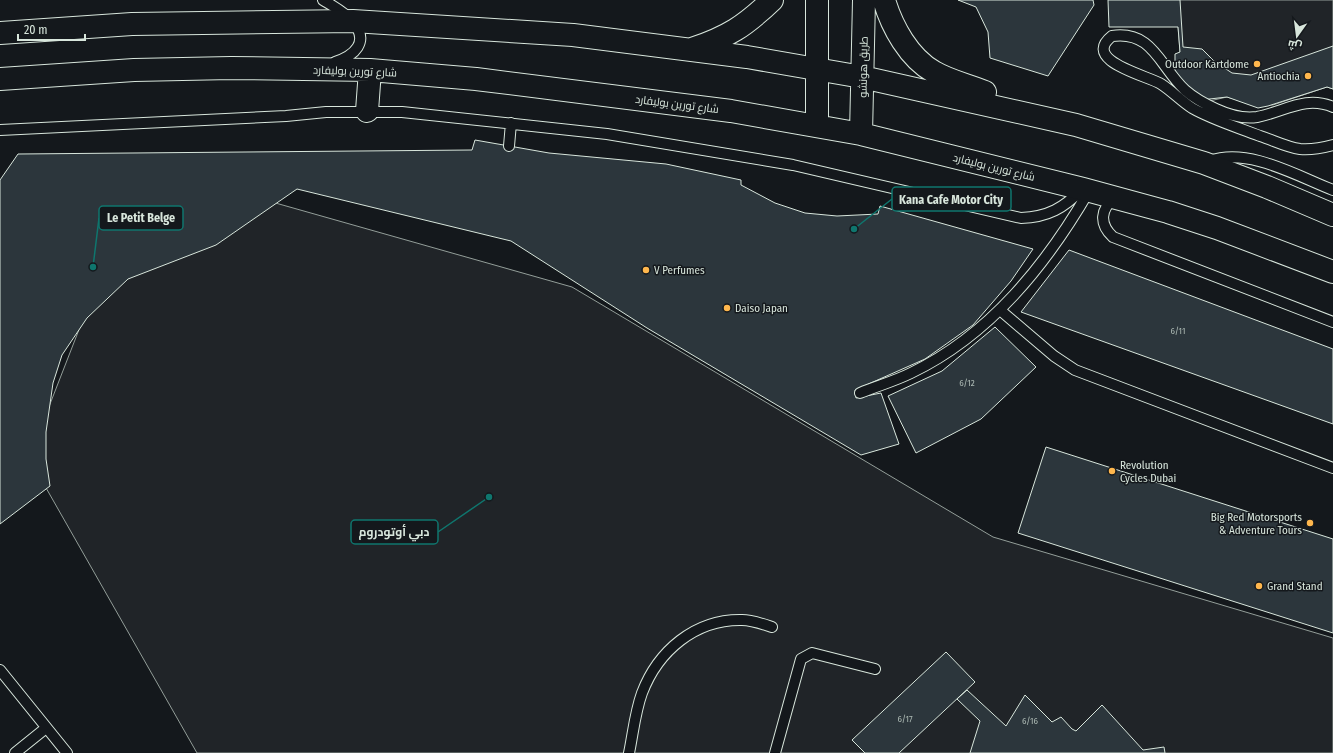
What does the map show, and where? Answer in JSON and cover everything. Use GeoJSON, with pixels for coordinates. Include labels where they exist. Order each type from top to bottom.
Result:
{"type":"FeatureCollection","features":[{"type":"Feature","properties":{"kind":"main road"},"geometry":{"type":"LineString","coordinates":[[688,50],[730,34],[751,20],[772,0]]}},
{"type":"Feature","properties":{"kind":"main road"},"geometry":{"type":"LineString","coordinates":[[817,0],[817,125]]}},
{"type":"Feature","properties":{"kind":"main road","name":"طريق هونشو"},"geometry":{"type":"LineString","coordinates":[[861,134],[864,0]]}},
{"type":"Feature","properties":{"kind":"main road"},"geometry":{"type":"LineString","coordinates":[[884,0],[888,14],[900,37],[913,53],[933,72],[986,92],[1004,108]]}},
{"type":"Feature","properties":{"kind":"main road"},"geometry":{"type":"LineString","coordinates":[[0,33],[140,24],[353,21],[573,35],[747,57],[862,77],[1004,108],[1133,141],[1204,163],[1267,187],[1333,215]]}},
{"type":"Feature","properties":{"kind":"main road","name":"شارع تورين بوليفارد"},"geometry":{"type":"LineString","coordinates":[[0,79],[134,70],[231,68],[370,70],[483,80],[731,111],[861,134],[1086,190],[1217,228],[1333,272]]}},
{"type":"Feature","properties":{"kind":"main road"},"geometry":{"type":"LineString","coordinates":[[367,111],[370,70]]}},
{"type":"Feature","properties":{"kind":"lane"},"geometry":{"type":"LineString","coordinates":[[310,70],[347,59],[356,52],[360,36],[353,21],[323,0]]}},
{"type":"Feature","properties":{"kind":"lane"},"geometry":{"type":"LineString","coordinates":[[1333,107],[1320,103],[1306,103],[1292,105],[1256,117],[1231,116],[1207,105],[1185,90],[1150,46],[1138,38],[1125,34],[1112,36],[1105,44],[1104,50],[1106,55],[1119,67],[1160,84],[1192,108],[1214,119],[1299,149],[1323,148],[1333,145]]}},
{"type":"Feature","properties":{"kind":"lane"},"geometry":{"type":"LineString","coordinates":[[0,130],[367,111],[436,115],[649,140],[793,165],[1021,218],[1046,215],[1056,211],[1086,190]]}},
{"type":"Feature","properties":{"kind":"lane"},"geometry":{"type":"LineString","coordinates":[[509,146],[511,123]]}},
{"type":"Feature","properties":{"kind":"lane"},"geometry":{"type":"LineString","coordinates":[[1204,163],[1228,157],[1251,158],[1333,190]]}},
{"type":"Feature","properties":{"kind":"lane"},"geometry":{"type":"LineString","coordinates":[[860,393],[911,373],[958,345],[1000,310],[1050,253],[1071,222],[1086,190]]}},
{"type":"Feature","properties":{"kind":"lane"},"geometry":{"type":"LineString","coordinates":[[1115,198],[1104,209],[1102,217],[1107,232],[1113,237],[1333,322]]}},
{"type":"Feature","properties":{"kind":"lane"},"geometry":{"type":"LineString","coordinates":[[1000,310],[1054,356],[1075,370],[1333,468]]}},
{"type":"Feature","properties":{"kind":"lane"},"geometry":{"type":"LineString","coordinates":[[629,753],[641,695],[652,670],[668,649],[690,633],[714,623],[743,620],[772,627]]}},
{"type":"Feature","properties":{"kind":"lane"},"geometry":{"type":"LineString","coordinates":[[775,753],[801,659],[812,653],[875,669]]}},
{"type":"Feature","properties":{"kind":"lane"},"geometry":{"type":"LineString","coordinates":[[0,670],[67,753]]}},
{"type":"Feature","properties":{"kind":"lane"},"geometry":{"type":"LineString","coordinates":[[15,753],[46,728]]}},
{"type":"Feature","properties":{"kind":"shaded area","name":"Outdoor Kartdome"},"geometry":{"type":"Polygon","coordinates":[[[1176,0],[1333,0],[1333,89],[1327,87],[1273,105],[1252,104],[1227,97],[1205,102],[1180,52],[1176,0]]]}},
{"type":"Feature","properties":{"kind":"shaded area"},"geometry":{"type":"Polygon","coordinates":[[[272,202],[572,287],[993,537],[1333,638],[1333,753],[197,753],[29,458],[94,291],[272,202]]]}},
{"type":"Feature","properties":{"kind":"building"},"geometry":{"type":"Polygon","coordinates":[[[958,0],[1093,0],[1094,5],[1048,76],[990,58],[988,32],[976,7],[958,0]]]}},
{"type":"Feature","properties":{"kind":"building"},"geometry":{"type":"Polygon","coordinates":[[[1108,0],[1180,0],[1183,47],[1202,49],[1214,61],[1232,73],[1251,75],[1333,46],[1333,89],[1327,87],[1258,108],[1227,97],[1201,100],[1175,75],[1175,54],[1180,52],[1178,27],[1109,27],[1108,0]]]}},
{"type":"Feature","properties":{"kind":"building"},"geometry":{"type":"Polygon","coordinates":[[[475,140],[549,153],[666,164],[741,180],[741,185],[775,203],[805,213],[837,216],[878,214],[880,206],[1033,249],[1011,281],[973,325],[925,359],[855,390],[856,398],[881,393],[899,444],[861,455],[647,328],[511,241],[297,189],[216,245],[128,279],[87,318],[62,355],[53,383],[46,432],[46,459],[50,486],[0,524],[0,180],[18,154],[472,150],[475,140]]]}},
{"type":"Feature","properties":{"kind":"building"},"geometry":{"type":"Polygon","coordinates":[[[1069,250],[1333,349],[1333,424],[1021,312],[1069,250]]]}},
{"type":"Feature","properties":{"kind":"building"},"geometry":{"type":"Polygon","coordinates":[[[995,327],[1036,367],[981,419],[916,453],[888,396],[942,371],[995,327]]]}},
{"type":"Feature","properties":{"kind":"building","name":"Grand Stand"},"geometry":{"type":"Polygon","coordinates":[[[1046,447],[1333,539],[1333,633],[1018,533],[1046,447]]]}},
{"type":"Feature","properties":{"kind":"building"},"geometry":{"type":"Polygon","coordinates":[[[946,652],[975,682],[899,753],[865,753],[852,740],[946,652]]]}},
{"type":"Feature","properties":{"kind":"building"},"geometry":{"type":"Polygon","coordinates":[[[967,690],[1006,726],[1025,695],[1052,722],[1061,717],[1072,729],[1076,731],[1102,705],[1143,750],[1164,747],[1165,753],[970,753],[980,721],[957,699],[967,690]]]}},
{"type":"Feature","properties":{"kind":"place","name":"Outdoor Kartdome"},"geometry":{"type":"Point","coordinates":[1257,64]}},
{"type":"Feature","properties":{"kind":"place","name":"Antiochia"},"geometry":{"type":"Point","coordinates":[1308,76]}},
{"type":"Feature","properties":{"kind":"place","name":"Kana Cafe Motor City"},"geometry":{"type":"Point","coordinates":[854,229]}},
{"type":"Feature","properties":{"kind":"place","name":"Le Petit Belge"},"geometry":{"type":"Point","coordinates":[93,267]}},
{"type":"Feature","properties":{"kind":"place","name":"V Perfumes"},"geometry":{"type":"Point","coordinates":[646,270]}},
{"type":"Feature","properties":{"kind":"place","name":"Daiso Japan"},"geometry":{"type":"Point","coordinates":[727,308]}},
{"type":"Feature","properties":{"kind":"place","name":"Revolution Cycles Dubai"},"geometry":{"type":"Point","coordinates":[1112,471]}},
{"type":"Feature","properties":{"kind":"place","name":"دبي أوتودروم"},"geometry":{"type":"Point","coordinates":[489,497]}},
{"type":"Feature","properties":{"kind":"place","name":"Big Red Motorsports & Adventure Tours"},"geometry":{"type":"Point","coordinates":[1310,523]}},
{"type":"Feature","properties":{"kind":"place","name":"Grand Stand"},"geometry":{"type":"Point","coordinates":[1259,586]}}]}
